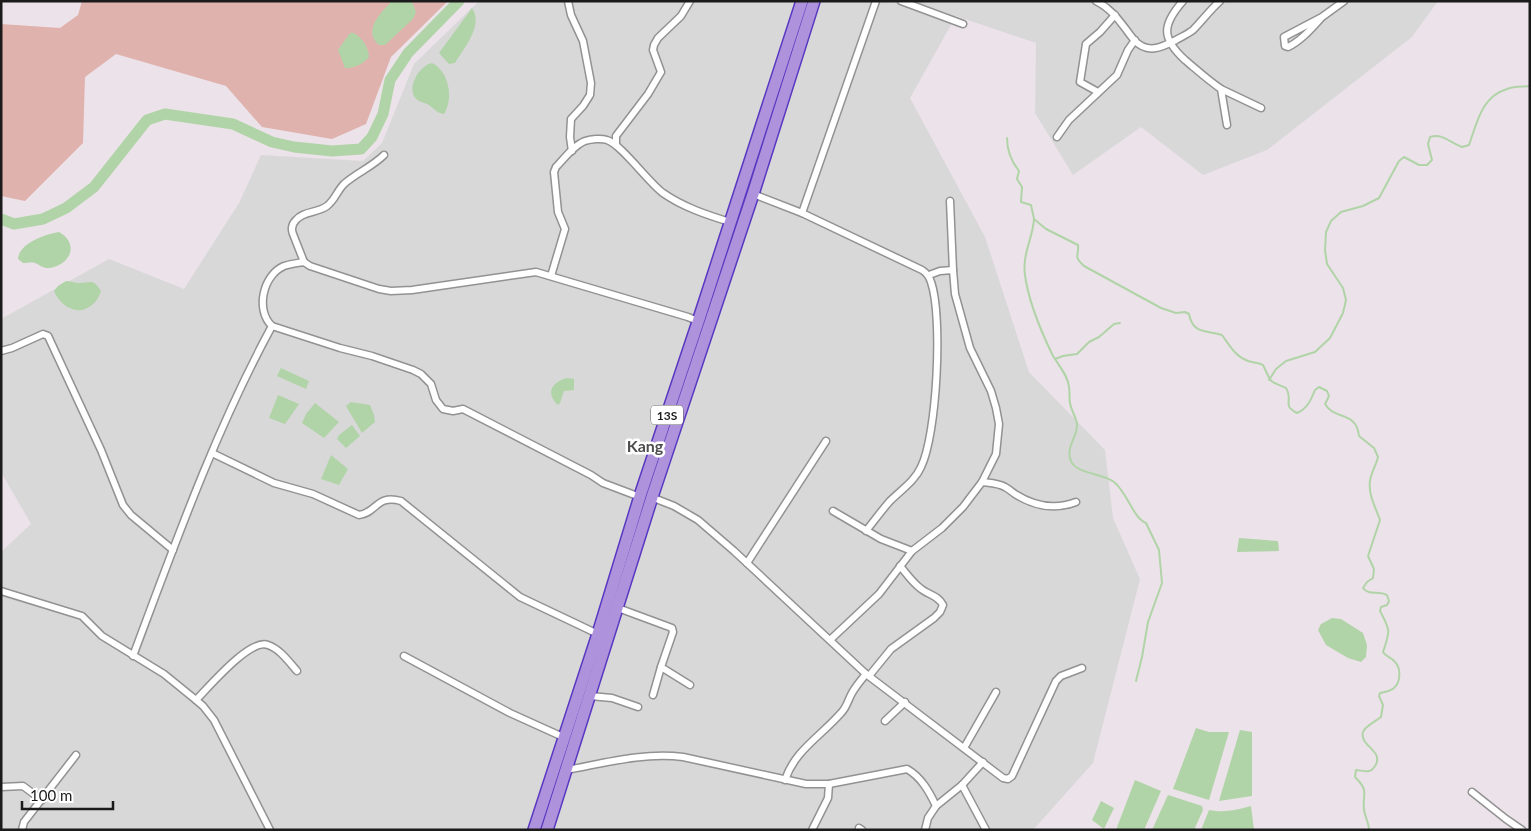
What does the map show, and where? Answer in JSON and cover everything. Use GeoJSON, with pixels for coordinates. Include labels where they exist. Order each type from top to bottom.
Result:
{"type":"FeatureCollection","features":[{"type":"Feature","properties":{"kind":"highway","name":"13S"},"geometry":{"type":"LineString","coordinates":[[534,830],[563,737],[644,496],[704,323],[753,194],[797,36],[802,1]]}},
{"type":"Feature","properties":{"kind":"highway","name":"13S"},"geometry":{"type":"LineString","coordinates":[[704,323],[730,222],[797,36],[814,1]]}},
{"type":"Feature","properties":{"kind":"highway","name":"13S"},"geometry":{"type":"LineString","coordinates":[[548,830],[618,608],[644,496]]}},
{"type":"Feature","properties":{"kind":"street"},"geometry":{"type":"LineString","coordinates":[[568,1],[571,15],[583,41],[591,82],[590,95],[571,119],[570,137],[572,151]]}},
{"type":"Feature","properties":{"kind":"street"},"geometry":{"type":"LineString","coordinates":[[616,144],[616,136],[648,94],[661,72],[653,50],[654,45],[658,38],[681,16],[690,1]]}},
{"type":"Feature","properties":{"kind":"street"},"geometry":{"type":"LineString","coordinates":[[802,213],[876,1]]}},
{"type":"Feature","properties":{"kind":"street"},"geometry":{"type":"LineString","coordinates":[[901,1],[963,24]]}},
{"type":"Feature","properties":{"kind":"street"},"geometry":{"type":"LineString","coordinates":[[1096,1],[1116,14],[1135,40],[1142,46],[1152,50],[1170,44],[1192,30],[1220,1]]}},
{"type":"Feature","properties":{"kind":"street"},"geometry":{"type":"LineString","coordinates":[[1183,1],[1170,18],[1168,28],[1170,44],[1194,69],[1221,89],[1261,108]]}},
{"type":"Feature","properties":{"kind":"street"},"geometry":{"type":"LineString","coordinates":[[1322,17],[1293,45],[1285,46],[1284,37],[1322,17],[1344,1]]}},
{"type":"Feature","properties":{"kind":"street"},"geometry":{"type":"LineString","coordinates":[[1098,92],[1080,82],[1086,44],[1116,14]]}},
{"type":"Feature","properties":{"kind":"street"},"geometry":{"type":"LineString","coordinates":[[1057,137],[1069,120],[1098,92],[1111,83],[1135,40]]}},
{"type":"Feature","properties":{"kind":"street"},"geometry":{"type":"LineString","coordinates":[[1221,89],[1227,125]]}},
{"type":"Feature","properties":{"kind":"street"},"geometry":{"type":"LineString","coordinates":[[551,276],[564,229],[558,212],[554,172],[556,167],[583,142],[595,139],[608,140],[616,144],[652,184],[665,194],[697,211],[730,222]]}},
{"type":"Feature","properties":{"kind":"street"},"geometry":{"type":"LineString","coordinates":[[384,155],[376,163],[345,183],[335,198],[325,208],[297,218],[292,230],[304,262],[310,266],[367,286],[391,291],[412,290],[532,272],[551,276],[704,323]]}},
{"type":"Feature","properties":{"kind":"street"},"geometry":{"type":"LineString","coordinates":[[753,194],[802,213],[929,275],[937,311],[937,355],[932,430],[922,467],[912,482],[891,500],[866,531]]}},
{"type":"Feature","properties":{"kind":"street"},"geometry":{"type":"LineString","coordinates":[[830,640],[879,594],[912,551],[942,528],[963,506],[982,482],[996,454],[999,424],[991,391],[970,348],[955,294],[950,201]]}},
{"type":"Feature","properties":{"kind":"street"},"geometry":{"type":"LineString","coordinates":[[304,262],[284,266],[275,272],[264,290],[265,316],[272,326],[413,370],[421,374],[431,384],[436,400],[443,408],[453,411],[463,409],[603,483],[674,506],[698,520],[868,675],[1003,778],[1008,779],[1012,776],[1056,681],[1061,676],[1082,668]]}},
{"type":"Feature","properties":{"kind":"street"},"geometry":{"type":"LineString","coordinates":[[929,275],[940,271],[953,270]]}},
{"type":"Feature","properties":{"kind":"street"},"geometry":{"type":"LineString","coordinates":[[133,656],[173,550],[230,410],[272,326]]}},
{"type":"Feature","properties":{"kind":"street"},"geometry":{"type":"LineString","coordinates":[[1,351],[43,334],[48,336],[123,505],[131,515],[173,550]]}},
{"type":"Feature","properties":{"kind":"street"},"geometry":{"type":"LineString","coordinates":[[747,563],[826,441]]}},
{"type":"Feature","properties":{"kind":"street"},"geometry":{"type":"LineString","coordinates":[[212,454],[274,483],[330,500],[359,516],[378,503],[389,499],[401,501],[520,597],[609,639]]}},
{"type":"Feature","properties":{"kind":"street"},"geometry":{"type":"LineString","coordinates":[[982,482],[994,483],[1005,487],[1032,503],[1063,507],[1076,502]]}},
{"type":"Feature","properties":{"kind":"street"},"geometry":{"type":"LineString","coordinates":[[833,512],[881,539],[912,551]]}},
{"type":"Feature","properties":{"kind":"street"},"geometry":{"type":"LineString","coordinates":[[785,780],[788,770],[796,757],[841,713],[848,704],[858,683],[868,675],[891,649],[940,612],[943,606],[940,601],[922,589],[900,566]]}},
{"type":"Feature","properties":{"kind":"street"},"geometry":{"type":"LineString","coordinates":[[1,592],[82,616],[102,636],[164,674],[203,706],[214,720],[270,830]]}},
{"type":"Feature","properties":{"kind":"street"},"geometry":{"type":"LineString","coordinates":[[618,608],[672,628],[673,632],[653,695]]}},
{"type":"Feature","properties":{"kind":"street"},"geometry":{"type":"LineString","coordinates":[[196,700],[235,661],[260,644],[267,644],[274,648],[297,671]]}},
{"type":"Feature","properties":{"kind":"street"},"geometry":{"type":"LineString","coordinates":[[404,656],[510,713],[563,737]]}},
{"type":"Feature","properties":{"kind":"street"},"geometry":{"type":"LineString","coordinates":[[661,667],[690,685]]}},
{"type":"Feature","properties":{"kind":"street"},"geometry":{"type":"LineString","coordinates":[[964,748],[996,692]]}},
{"type":"Feature","properties":{"kind":"street"},"geometry":{"type":"LineString","coordinates":[[590,696],[612,698],[638,707]]}},
{"type":"Feature","properties":{"kind":"street"},"geometry":{"type":"LineString","coordinates":[[885,721],[905,702]]}},
{"type":"Feature","properties":{"kind":"street"},"geometry":{"type":"LineString","coordinates":[[22,830],[24,822],[76,755]]}},
{"type":"Feature","properties":{"kind":"street"},"geometry":{"type":"LineString","coordinates":[[567,770],[643,756],[665,755],[690,758],[806,784],[828,784],[906,769],[914,773],[922,782],[936,806]]}},
{"type":"Feature","properties":{"kind":"street"},"geometry":{"type":"LineString","coordinates":[[925,830],[928,818],[936,806],[962,785],[983,762]]}},
{"type":"Feature","properties":{"kind":"street"},"geometry":{"type":"LineString","coordinates":[[812,830],[828,798],[828,784]]}},
{"type":"Feature","properties":{"kind":"street"},"geometry":{"type":"LineString","coordinates":[[962,785],[986,830]]}},
{"type":"Feature","properties":{"kind":"street"},"geometry":{"type":"LineString","coordinates":[[1,787],[23,786],[42,800]]}},
{"type":"Feature","properties":{"kind":"street"},"geometry":{"type":"LineString","coordinates":[[1472,792],[1522,830]]}},
{"type":"Feature","properties":{"kind":"shaded area"},"geometry":{"type":"Polygon","coordinates":[[[82,1],[448,1],[391,57],[366,124],[332,139],[262,127],[226,86],[116,54],[85,77],[83,143],[25,201],[1,196],[1,24],[60,28],[78,15],[82,1]]]}},
{"type":"Feature","properties":{"kind":"shaded area"},"geometry":{"type":"Polygon","coordinates":[[[392,1],[412,1],[416,12],[413,19],[385,45],[379,45],[374,39],[373,28],[379,16],[392,1]]]}},
{"type":"Feature","properties":{"kind":"shaded area"},"geometry":{"type":"Polygon","coordinates":[[[479,1],[1438,1],[1412,37],[1267,150],[1203,175],[1141,127],[1073,175],[1035,113],[1036,43],[956,16],[910,98],[985,237],[1029,372],[1105,450],[1113,518],[1140,579],[1093,763],[1033,830],[1,830],[1,552],[31,524],[1,472],[1,319],[109,259],[184,289],[239,203],[261,155],[363,161],[382,143],[414,64],[479,1]]]}},
{"type":"Feature","properties":{"kind":"shaded area"},"geometry":{"type":"Polygon","coordinates":[[[472,8],[476,22],[474,29],[455,63],[449,64],[439,53],[472,8]]]}},
{"type":"Feature","properties":{"kind":"shaded area"},"geometry":{"type":"Polygon","coordinates":[[[350,33],[354,33],[362,40],[368,49],[369,57],[352,68],[345,68],[338,50],[350,33]]]}},
{"type":"Feature","properties":{"kind":"shaded area"},"geometry":{"type":"Polygon","coordinates":[[[432,63],[442,72],[448,86],[449,101],[444,114],[419,101],[413,91],[413,83],[419,72],[426,65],[432,63]]]}},
{"type":"Feature","properties":{"kind":"shaded area"},"geometry":{"type":"Polygon","coordinates":[[[59,232],[65,236],[70,246],[69,256],[60,264],[51,268],[45,268],[34,263],[23,263],[18,259],[23,248],[34,240],[59,232]]]}},
{"type":"Feature","properties":{"kind":"shaded area"},"geometry":{"type":"Polygon","coordinates":[[[66,281],[91,282],[96,284],[101,291],[97,300],[91,306],[78,310],[73,309],[64,304],[54,291],[66,281]]]}},
{"type":"Feature","properties":{"kind":"shaded area"},"geometry":{"type":"Polygon","coordinates":[[[281,368],[309,381],[306,389],[277,376],[281,368]]]}},
{"type":"Feature","properties":{"kind":"shaded area"},"geometry":{"type":"Polygon","coordinates":[[[567,378],[574,379],[574,390],[564,391],[558,405],[552,396],[552,388],[557,382],[567,378]]]}},
{"type":"Feature","properties":{"kind":"shaded area"},"geometry":{"type":"Polygon","coordinates":[[[278,395],[299,404],[285,424],[269,418],[278,395]]]}},
{"type":"Feature","properties":{"kind":"shaded area"},"geometry":{"type":"Polygon","coordinates":[[[351,402],[370,405],[374,415],[375,422],[362,433],[346,406],[351,402]]]}},
{"type":"Feature","properties":{"kind":"shaded area"},"geometry":{"type":"Polygon","coordinates":[[[315,403],[339,422],[324,438],[302,423],[306,414],[315,403]]]}},
{"type":"Feature","properties":{"kind":"shaded area"},"geometry":{"type":"Polygon","coordinates":[[[352,425],[360,436],[346,448],[337,439],[339,435],[352,425]]]}},
{"type":"Feature","properties":{"kind":"shaded area"},"geometry":{"type":"Polygon","coordinates":[[[331,455],[348,469],[339,485],[321,479],[331,455]]]}},
{"type":"Feature","properties":{"kind":"shaded area"},"geometry":{"type":"Polygon","coordinates":[[[1239,538],[1278,541],[1279,551],[1237,552],[1239,538]]]}},
{"type":"Feature","properties":{"kind":"shaded area"},"geometry":{"type":"Polygon","coordinates":[[[1332,618],[1341,619],[1363,633],[1367,645],[1366,657],[1361,662],[1348,658],[1326,645],[1318,630],[1321,624],[1332,618]]]}},
{"type":"Feature","properties":{"kind":"shaded area"},"geometry":{"type":"Polygon","coordinates":[[[1196,728],[1209,732],[1229,732],[1209,800],[1173,789],[1196,728]]]}},
{"type":"Feature","properties":{"kind":"shaded area"},"geometry":{"type":"Polygon","coordinates":[[[1240,730],[1252,732],[1252,796],[1219,801],[1240,730]]]}},
{"type":"Feature","properties":{"kind":"shaded area"},"geometry":{"type":"Polygon","coordinates":[[[1135,780],[1161,791],[1144,830],[1116,830],[1135,780]]]}},
{"type":"Feature","properties":{"kind":"shaded area"},"geometry":{"type":"Polygon","coordinates":[[[1168,795],[1202,806],[1203,810],[1194,830],[1152,830],[1168,795]]]}},
{"type":"Feature","properties":{"kind":"shaded area"},"geometry":{"type":"Polygon","coordinates":[[[1101,801],[1114,808],[1104,829],[1092,820],[1101,801]]]}},
{"type":"Feature","properties":{"kind":"shaded area"},"geometry":{"type":"Polygon","coordinates":[[[1251,806],[1254,830],[1201,830],[1209,810],[1225,811],[1251,806]]]}},
{"type":"Feature","properties":{"kind":"waterway"},"geometry":{"type":"LineString","coordinates":[[1,219],[14,224],[43,219],[66,208],[94,187],[147,120],[165,114],[233,124],[272,142],[294,147],[332,151],[361,149],[372,137],[383,114],[390,80],[408,53],[459,1]]}},
{"type":"Feature","properties":{"kind":"waterway"},"geometry":{"type":"LineString","coordinates":[[1269,380],[1276,369],[1286,361],[1315,352],[1330,338],[1343,313],[1346,300],[1343,288],[1327,264],[1325,250],[1326,232],[1331,221],[1341,212],[1363,206],[1379,198],[1399,161],[1404,157],[1419,165],[1427,165],[1432,160],[1428,144],[1430,137],[1443,137],[1462,147],[1469,145],[1481,112],[1491,98],[1510,88],[1530,86]]}},
{"type":"Feature","properties":{"kind":"waterway"},"geometry":{"type":"LineString","coordinates":[[1007,138],[1010,156],[1019,171],[1017,179],[1022,187],[1021,202],[1031,205],[1034,219],[1046,229],[1078,245],[1078,258],[1084,266],[1161,308],[1176,313],[1185,312],[1189,314],[1191,321],[1197,329],[1222,335],[1240,356],[1248,361],[1263,365],[1269,378],[1276,384],[1286,388],[1289,396],[1289,405],[1297,413],[1306,407],[1315,390],[1319,387],[1327,391],[1329,396],[1325,404],[1329,409],[1354,422],[1359,436],[1374,448],[1378,457],[1371,475],[1370,486],[1371,496],[1380,520],[1368,556],[1374,569],[1373,578],[1363,588],[1368,592],[1387,595],[1389,601],[1387,605],[1381,607],[1380,611],[1388,627],[1387,640],[1383,652],[1397,665],[1399,675],[1398,682],[1394,688],[1380,693],[1379,696],[1383,705],[1381,717],[1363,732],[1365,741],[1377,756],[1377,761],[1371,771],[1356,770],[1355,777],[1364,790],[1364,810],[1369,830]]}},
{"type":"Feature","properties":{"kind":"waterway"},"geometry":{"type":"LineString","coordinates":[[1034,219],[1026,253],[1025,275],[1039,325],[1068,383],[1071,406],[1077,424],[1070,451],[1071,461],[1078,468],[1109,479],[1119,486],[1137,516],[1146,523],[1159,550],[1162,583],[1148,622],[1136,681]]}},
{"type":"Feature","properties":{"kind":"waterway"},"geometry":{"type":"LineString","coordinates":[[1055,359],[1077,354],[1089,342],[1099,337],[1114,324],[1120,323]]}},
{"type":"Feature","properties":{"kind":"district","name":"Kang"},"geometry":{"type":"Point","coordinates":[645,445]}}]}
